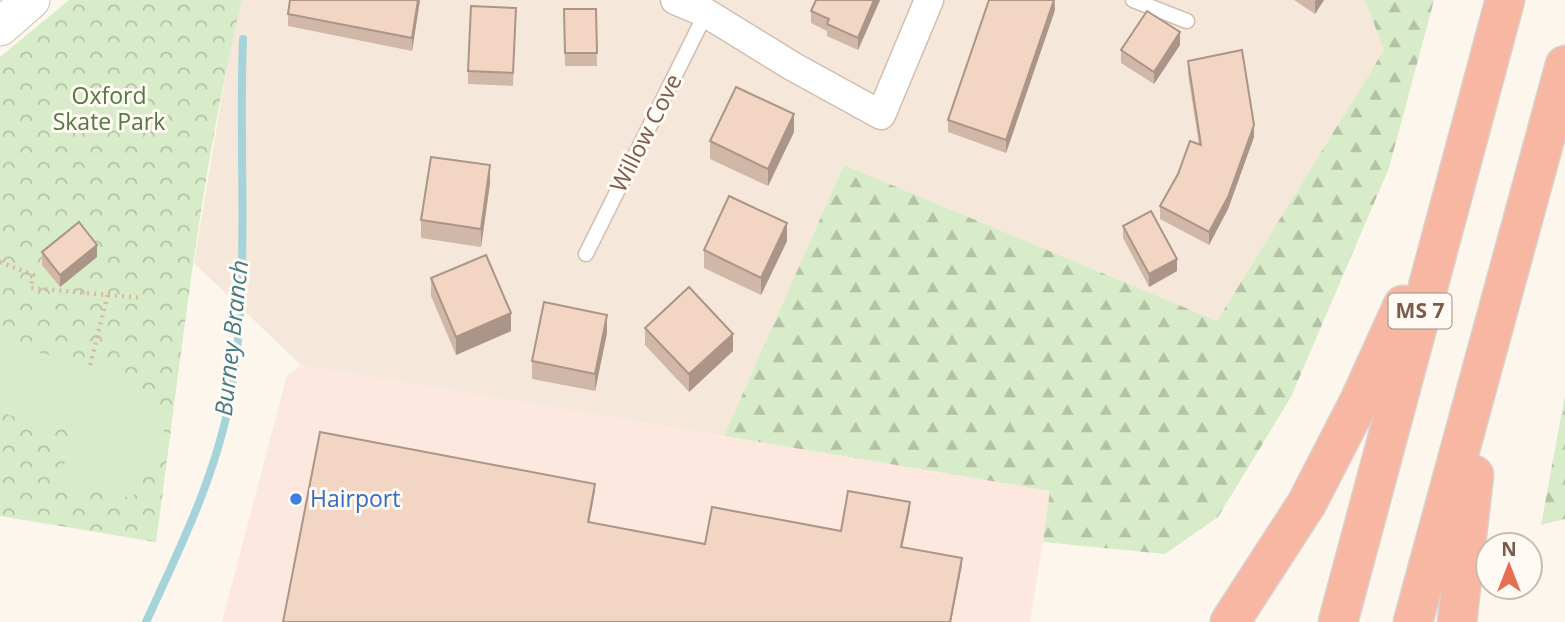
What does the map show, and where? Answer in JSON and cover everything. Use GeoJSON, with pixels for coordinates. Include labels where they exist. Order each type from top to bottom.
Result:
{"type":"FeatureCollection","features":[{"type":"Feature","properties":{"kind":"highway","name":"MS 7"},"geometry":{"type":"LineString","coordinates":[[1338,622],[1448,204],[1505,0]]}},
{"type":"Feature","properties":{"kind":"highway"},"geometry":{"type":"LineString","coordinates":[[1413,622],[1565,65]]}},
{"type":"Feature","properties":{"kind":"highway"},"geometry":{"type":"LineString","coordinates":[[1230,622],[1307,503],[1359,402],[1448,204]]}},
{"type":"Feature","properties":{"kind":"highway"},"geometry":{"type":"LineString","coordinates":[[1457,622],[1492,338]]}},
{"type":"Feature","properties":{"kind":"street"},"geometry":{"type":"LineString","coordinates":[[0,27],[32,0]]}},
{"type":"Feature","properties":{"kind":"street"},"geometry":{"type":"LineString","coordinates":[[675,0],[706,13],[881,115],[929,0]]}},
{"type":"Feature","properties":{"kind":"lane"},"geometry":{"type":"LineString","coordinates":[[1133,0],[1187,21]]}},
{"type":"Feature","properties":{"kind":"lane","name":"Willow Cove"},"geometry":{"type":"LineString","coordinates":[[586,254],[706,13]]}},
{"type":"Feature","properties":{"kind":"path"},"geometry":{"type":"LineString","coordinates":[[0,262],[33,275],[31,288],[143,298]]}},
{"type":"Feature","properties":{"kind":"path"},"geometry":{"type":"LineString","coordinates":[[90,365],[108,295]]}},
{"type":"Feature","properties":{"kind":"shaded area"},"geometry":{"type":"Polygon","coordinates":[[[242,0],[1401,0],[1384,50],[1217,321],[844,165],[724,436],[301,365],[194,263],[230,48],[242,0]]]}},
{"type":"Feature","properties":{"kind":"shaded area"},"geometry":{"type":"Polygon","coordinates":[[[301,365],[1051,491],[1030,622],[222,622],[287,375],[301,365]]]}},
{"type":"Feature","properties":{"kind":"green space","name":"Oxford Skate Park"},"geometry":{"type":"Polygon","coordinates":[[[69,0],[242,0],[202,202],[156,542],[0,516],[0,57],[69,0]]]}},
{"type":"Feature","properties":{"kind":"green space"},"geometry":{"type":"Polygon","coordinates":[[[1365,0],[1434,0],[1389,168],[1291,397],[1218,517],[1165,554],[1043,542],[1050,491],[724,436],[844,165],[1217,321],[1384,50],[1365,0]]]}},
{"type":"Feature","properties":{"kind":"green space"},"geometry":{"type":"Polygon","coordinates":[[[2,345],[122,370],[124,390],[168,421],[137,494],[126,497],[60,480],[73,432],[8,415],[0,405],[2,345]]]}},
{"type":"Feature","properties":{"kind":"green space"},"geometry":{"type":"Polygon","coordinates":[[[1565,395],[1565,519],[1541,525],[1565,395]]]}},
{"type":"Feature","properties":{"kind":"building"},"geometry":{"type":"Polygon","coordinates":[[[290,0],[418,0],[412,38],[288,14],[290,0]]]}},
{"type":"Feature","properties":{"kind":"building"},"geometry":{"type":"Polygon","coordinates":[[[816,0],[874,0],[858,38],[827,24],[829,19],[811,11],[816,0]]]}},
{"type":"Feature","properties":{"kind":"building"},"geometry":{"type":"Polygon","coordinates":[[[989,0],[1054,0],[1006,140],[948,120],[989,0]]]}},
{"type":"Feature","properties":{"kind":"building"},"geometry":{"type":"Polygon","coordinates":[[[471,6],[516,8],[513,73],[468,71],[471,6]]]}},
{"type":"Feature","properties":{"kind":"building"},"geometry":{"type":"Polygon","coordinates":[[[564,9],[596,9],[597,53],[565,53],[564,9]]]}},
{"type":"Feature","properties":{"kind":"building"},"geometry":{"type":"Polygon","coordinates":[[[1147,11],[1180,32],[1154,72],[1121,50],[1147,11]]]}},
{"type":"Feature","properties":{"kind":"building"},"geometry":{"type":"Polygon","coordinates":[[[1242,50],[1254,125],[1228,197],[1209,232],[1160,206],[1178,174],[1190,141],[1201,145],[1188,61],[1242,50]]]}},
{"type":"Feature","properties":{"kind":"building"},"geometry":{"type":"Polygon","coordinates":[[[736,87],[794,114],[768,169],[710,141],[736,87]]]}},
{"type":"Feature","properties":{"kind":"building"},"geometry":{"type":"Polygon","coordinates":[[[431,157],[490,165],[481,229],[421,220],[431,157]]]}},
{"type":"Feature","properties":{"kind":"building"},"geometry":{"type":"Polygon","coordinates":[[[729,196],[787,223],[761,278],[704,250],[729,196]]]}},
{"type":"Feature","properties":{"kind":"building"},"geometry":{"type":"Polygon","coordinates":[[[1151,211],[1177,259],[1149,274],[1123,226],[1151,211]]]}},
{"type":"Feature","properties":{"kind":"building"},"geometry":{"type":"Polygon","coordinates":[[[79,222],[97,245],[60,275],[42,252],[79,222]]]}},
{"type":"Feature","properties":{"kind":"building"},"geometry":{"type":"Polygon","coordinates":[[[486,255],[511,313],[456,337],[431,278],[486,255]]]}},
{"type":"Feature","properties":{"kind":"building"},"geometry":{"type":"Polygon","coordinates":[[[689,287],[733,334],[689,374],[645,328],[689,287]]]}},
{"type":"Feature","properties":{"kind":"building"},"geometry":{"type":"Polygon","coordinates":[[[544,302],[607,315],[595,374],[532,361],[544,302]]]}},
{"type":"Feature","properties":{"kind":"building"},"geometry":{"type":"Polygon","coordinates":[[[320,432],[595,484],[588,522],[705,544],[712,507],[841,531],[848,491],[910,502],[901,547],[962,558],[950,622],[283,622],[320,432]]]}},
{"type":"Feature","properties":{"kind":"waterway","name":"Burney Branch"},"geometry":{"type":"LineString","coordinates":[[146,622],[206,485],[230,399],[242,265],[243,39]]}},
{"type":"Feature","properties":{"kind":"place","name":"Hairport"},"geometry":{"type":"Point","coordinates":[296,499]}}]}
